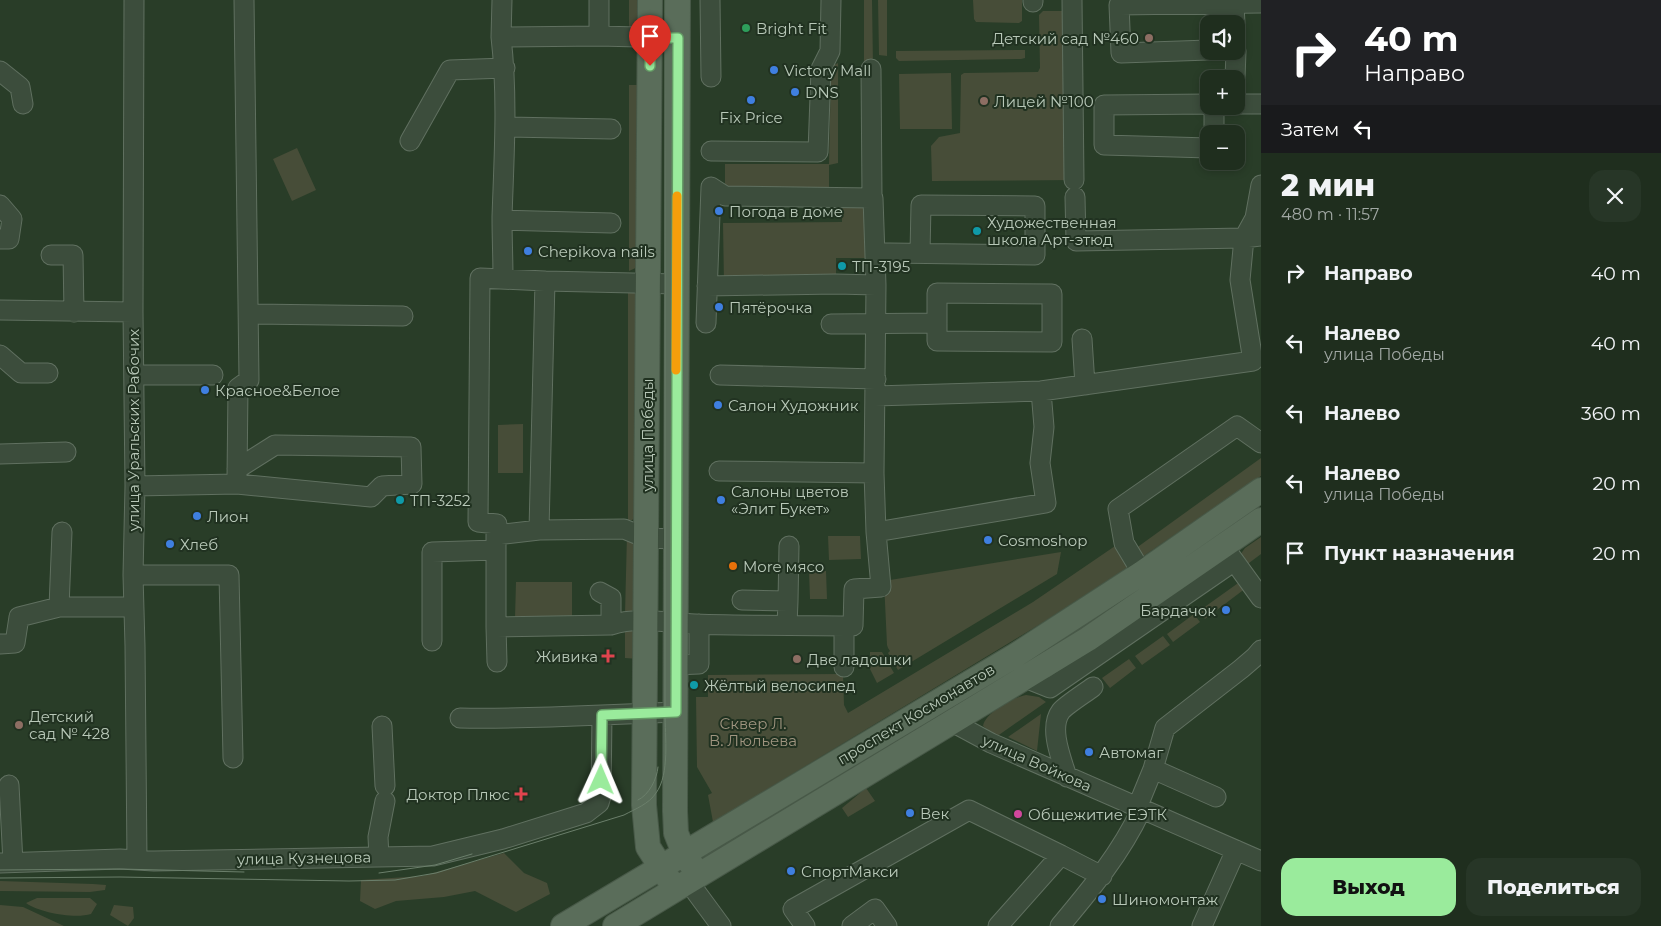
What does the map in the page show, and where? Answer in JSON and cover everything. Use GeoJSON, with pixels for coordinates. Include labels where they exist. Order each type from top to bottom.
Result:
{"type":"FeatureCollection","features":[{"type":"Feature","properties":{"kind":"main road","name":"улица Победы"},"geometry":{"type":"LineString","coordinates":[[650,0],[643,797],[648,847],[660,867],[690,885]]}},
{"type":"Feature","properties":{"kind":"main road","name":"улица Победы"},"geometry":{"type":"LineString","coordinates":[[678,0],[675,624],[676,833],[684,853],[690,885]]}},
{"type":"Feature","properties":{"kind":"main road","name":"проспект Космонавтов"},"geometry":{"type":"LineString","coordinates":[[563,926],[1016,655],[1142,573],[1261,490]]}},
{"type":"Feature","properties":{"kind":"main road","name":"проспект Космонавтов"},"geometry":{"type":"LineString","coordinates":[[615,926],[690,885],[1088,638],[1228,554],[1261,520]]}},
{"type":"Feature","properties":{"kind":"street","name":"улица Уральских Рабочих"},"geometry":{"type":"LineString","coordinates":[[134,0],[133,312],[135,486],[133,607],[146,860]]}},
{"type":"Feature","properties":{"kind":"street"},"geometry":{"type":"LineString","coordinates":[[244,0],[250,380]]}},
{"type":"Feature","properties":{"kind":"street"},"geometry":{"type":"LineString","coordinates":[[502,0],[501,37],[505,68],[506,127],[502,220],[503,279]]}},
{"type":"Feature","properties":{"kind":"street"},"geometry":{"type":"LineString","coordinates":[[599,0],[599,36]]}},
{"type":"Feature","properties":{"kind":"street"},"geometry":{"type":"LineString","coordinates":[[710,0],[710,77]]}},
{"type":"Feature","properties":{"kind":"street"},"geometry":{"type":"LineString","coordinates":[[711,151],[818,152],[821,69],[830,51],[831,0]]}},
{"type":"Feature","properties":{"kind":"street"},"geometry":{"type":"LineString","coordinates":[[1072,0],[1076,241],[1252,237]]}},
{"type":"Feature","properties":{"kind":"street"},"geometry":{"type":"LineString","coordinates":[[1200,50],[1121,53],[1119,5],[1261,3]]}},
{"type":"Feature","properties":{"kind":"street"},"geometry":{"type":"LineString","coordinates":[[1234,4],[1235,15]]}},
{"type":"Feature","properties":{"kind":"street"},"geometry":{"type":"LineString","coordinates":[[501,37],[599,36],[678,38]]}},
{"type":"Feature","properties":{"kind":"street"},"geometry":{"type":"LineString","coordinates":[[410,142],[450,70],[505,68]]}},
{"type":"Feature","properties":{"kind":"street"},"geometry":{"type":"LineString","coordinates":[[496,627],[611,625],[623,621],[646,620],[675,624],[852,626],[854,589],[881,587],[876,532],[874,473],[876,285],[872,198],[871,69]]}},
{"type":"Feature","properties":{"kind":"street"},"geometry":{"type":"LineString","coordinates":[[0,71],[20,87],[22,104]]}},
{"type":"Feature","properties":{"kind":"street"},"geometry":{"type":"LineString","coordinates":[[1200,104],[1104,105],[1104,145],[1200,148]]}},
{"type":"Feature","properties":{"kind":"street"},"geometry":{"type":"LineString","coordinates":[[1245,104],[1261,104]]}},
{"type":"Feature","properties":{"kind":"street"},"geometry":{"type":"LineString","coordinates":[[506,127],[611,130]]}},
{"type":"Feature","properties":{"kind":"street"},"geometry":{"type":"LineString","coordinates":[[720,375],[875,388],[1040,391],[1253,361],[1240,280],[1252,237],[1261,184]]}},
{"type":"Feature","properties":{"kind":"street"},"geometry":{"type":"LineString","coordinates":[[706,323],[711,187],[725,196],[872,198]]}},
{"type":"Feature","properties":{"kind":"street"},"geometry":{"type":"LineString","coordinates":[[0,205],[12,219],[9,239],[0,239]]}},
{"type":"Feature","properties":{"kind":"street"},"geometry":{"type":"LineString","coordinates":[[875,253],[1035,255],[1035,206],[920,205],[920,253]]}},
{"type":"Feature","properties":{"kind":"street"},"geometry":{"type":"LineString","coordinates":[[502,220],[611,223]]}},
{"type":"Feature","properties":{"kind":"street"},"geometry":{"type":"LineString","coordinates":[[51,255],[73,255],[74,312]]}},
{"type":"Feature","properties":{"kind":"street"},"geometry":{"type":"LineString","coordinates":[[497,662],[496,524],[478,522],[480,278],[677,284]]}},
{"type":"Feature","properties":{"kind":"street"},"geometry":{"type":"LineString","coordinates":[[539,530],[545,281]]}},
{"type":"Feature","properties":{"kind":"street"},"geometry":{"type":"LineString","coordinates":[[707,286],[876,285]]}},
{"type":"Feature","properties":{"kind":"street"},"geometry":{"type":"LineString","coordinates":[[937,293],[1052,294],[1052,342],[937,341],[937,323],[937,293]]}},
{"type":"Feature","properties":{"kind":"street"},"geometry":{"type":"LineString","coordinates":[[0,310],[133,312]]}},
{"type":"Feature","properties":{"kind":"street"},"geometry":{"type":"LineString","coordinates":[[249,314],[404,316]]}},
{"type":"Feature","properties":{"kind":"street"},"geometry":{"type":"LineString","coordinates":[[831,324],[937,323]]}},
{"type":"Feature","properties":{"kind":"street"},"geometry":{"type":"LineString","coordinates":[[1082,339],[1085,385]]}},
{"type":"Feature","properties":{"kind":"street"},"geometry":{"type":"LineString","coordinates":[[0,355],[20,373],[48,373]]}},
{"type":"Feature","properties":{"kind":"street"},"geometry":{"type":"LineString","coordinates":[[134,375],[218,375],[250,380]]}},
{"type":"Feature","properties":{"kind":"street"},"geometry":{"type":"LineString","coordinates":[[237,477],[238,388],[250,380]]}},
{"type":"Feature","properties":{"kind":"street"},"geometry":{"type":"LineString","coordinates":[[876,532],[1046,503],[1040,463],[1044,427],[1040,391]]}},
{"type":"Feature","properties":{"kind":"street"},"geometry":{"type":"LineString","coordinates":[[1142,573],[1124,543],[1118,509],[1237,426],[1261,443]]}},
{"type":"Feature","properties":{"kind":"street"},"geometry":{"type":"LineString","coordinates":[[135,486],[237,477],[371,498],[382,486],[412,484],[411,447],[275,445],[237,477]]}},
{"type":"Feature","properties":{"kind":"street"},"geometry":{"type":"LineString","coordinates":[[0,454],[66,452]]}},
{"type":"Feature","properties":{"kind":"street"},"geometry":{"type":"LineString","coordinates":[[719,471],[874,473]]}},
{"type":"Feature","properties":{"kind":"street"},"geometry":{"type":"LineString","coordinates":[[432,641],[432,552],[496,542],[539,530],[624,529],[646,538],[676,539]]}},
{"type":"Feature","properties":{"kind":"street"},"geometry":{"type":"LineString","coordinates":[[59,607],[62,532]]}},
{"type":"Feature","properties":{"kind":"street"},"geometry":{"type":"LineString","coordinates":[[787,625],[789,546]]}},
{"type":"Feature","properties":{"kind":"street"},"geometry":{"type":"LineString","coordinates":[[1228,554],[1261,598]]}},
{"type":"Feature","properties":{"kind":"street"},"geometry":{"type":"LineString","coordinates":[[133,575],[229,575],[233,758]]}},
{"type":"Feature","properties":{"kind":"street"},"geometry":{"type":"LineString","coordinates":[[600,592],[611,598],[611,625]]}},
{"type":"Feature","properties":{"kind":"street"},"geometry":{"type":"LineString","coordinates":[[742,600],[788,600]]}},
{"type":"Feature","properties":{"kind":"street"},"geometry":{"type":"LineString","coordinates":[[0,644],[15,643],[19,617],[59,607],[133,607]]}},
{"type":"Feature","properties":{"kind":"street"},"geometry":{"type":"LineString","coordinates":[[675,665],[699,664],[699,624]]}},
{"type":"Feature","properties":{"kind":"street"},"geometry":{"type":"LineString","coordinates":[[844,626],[844,667]]}},
{"type":"Feature","properties":{"kind":"street"},"geometry":{"type":"LineString","coordinates":[[1060,926],[1102,876],[1132,830],[1165,728],[1255,657],[1261,650]]}},
{"type":"Feature","properties":{"kind":"street"},"geometry":{"type":"LineString","coordinates":[[1068,777],[1057,747],[1056,729],[1060,712],[1093,687]]}},
{"type":"Feature","properties":{"kind":"street"},"geometry":{"type":"LineString","coordinates":[[460,718],[518,719],[537,716],[676,712]]}},
{"type":"Feature","properties":{"kind":"street","name":"улица Кузнецова"},"geometry":{"type":"LineString","coordinates":[[7,863],[120,859],[433,856],[442,854],[586,812],[599,803],[601,796],[602,715]]}},
{"type":"Feature","properties":{"kind":"street","name":"улица Войкова"},"geometry":{"type":"LineString","coordinates":[[952,722],[991,744],[1261,861]]}},
{"type":"Feature","properties":{"kind":"street"},"geometry":{"type":"LineString","coordinates":[[379,857],[378,837],[384,793],[382,726]]}},
{"type":"Feature","properties":{"kind":"street"},"geometry":{"type":"LineString","coordinates":[[1153,769],[1216,797]]}},
{"type":"Feature","properties":{"kind":"street"},"geometry":{"type":"LineString","coordinates":[[7,863],[9,785]]}},
{"type":"Feature","properties":{"kind":"street"},"geometry":{"type":"LineString","coordinates":[[805,926],[793,909],[969,810],[1102,876]]}},
{"type":"Feature","properties":{"kind":"street"},"geometry":{"type":"LineString","coordinates":[[1202,926],[1236,850]]}},
{"type":"Feature","properties":{"kind":"street"},"geometry":{"type":"LineString","coordinates":[[998,926],[1061,855]]}},
{"type":"Feature","properties":{"kind":"street"},"geometry":{"type":"LineString","coordinates":[[690,885],[721,926]]}},
{"type":"Feature","properties":{"kind":"street"},"geometry":{"type":"LineString","coordinates":[[852,926],[876,909],[887,926]]}},
{"type":"Feature","properties":{"kind":"green space"},"geometry":{"type":"Polygon","coordinates":[[[629,0],[643,0],[638,26],[629,28],[629,0]]]}},
{"type":"Feature","properties":{"kind":"green space"},"geometry":{"type":"Polygon","coordinates":[[[864,0],[872,0],[873,66],[864,66],[864,0]]]}},
{"type":"Feature","properties":{"kind":"green space"},"geometry":{"type":"Polygon","coordinates":[[[878,0],[887,0],[887,56],[879,55],[878,0]]]}},
{"type":"Feature","properties":{"kind":"green space"},"geometry":{"type":"Polygon","coordinates":[[[973,0],[1022,0],[1022,21],[1019,23],[976,22],[974,19],[973,0]]]}},
{"type":"Feature","properties":{"kind":"green space"},"geometry":{"type":"Polygon","coordinates":[[[1043,11],[1073,11],[1074,180],[932,181],[931,146],[939,137],[960,133],[961,75],[964,73],[1038,72],[1040,68],[1039,15],[1043,11]]]}},
{"type":"Feature","properties":{"kind":"green space"},"geometry":{"type":"Polygon","coordinates":[[[1025,50],[1025,58],[1021,59],[899,61],[896,58],[896,51],[1025,50]]]}},
{"type":"Feature","properties":{"kind":"green space"},"geometry":{"type":"Polygon","coordinates":[[[838,63],[838,163],[829,165],[829,197],[725,196],[725,164],[829,164],[831,72],[834,65],[838,63]]]}},
{"type":"Feature","properties":{"kind":"green space"},"geometry":{"type":"Polygon","coordinates":[[[951,73],[952,129],[900,129],[899,74],[951,73]]]}},
{"type":"Feature","properties":{"kind":"green space"},"geometry":{"type":"Polygon","coordinates":[[[629,85],[639,85],[642,265],[629,271],[629,85]]]}},
{"type":"Feature","properties":{"kind":"green space"},"geometry":{"type":"Polygon","coordinates":[[[297,148],[316,190],[292,201],[273,159],[297,148]]]}},
{"type":"Feature","properties":{"kind":"green space"},"geometry":{"type":"Polygon","coordinates":[[[842,198],[873,198],[874,258],[836,258],[836,284],[724,284],[723,223],[842,222],[842,198]]]}},
{"type":"Feature","properties":{"kind":"green space"},"geometry":{"type":"Polygon","coordinates":[[[628,287],[641,288],[641,513],[632,520],[628,520],[628,287]]]}},
{"type":"Feature","properties":{"kind":"green space"},"geometry":{"type":"Polygon","coordinates":[[[523,424],[523,473],[498,473],[498,425],[523,424]]]}},
{"type":"Feature","properties":{"kind":"green space"},"geometry":{"type":"Polygon","coordinates":[[[1261,458],[1261,476],[1142,557],[1137,548],[1139,546],[1261,458]]]}},
{"type":"Feature","properties":{"kind":"green space"},"geometry":{"type":"Polygon","coordinates":[[[627,534],[640,539],[639,607],[625,614],[627,534]]]}},
{"type":"Feature","properties":{"kind":"green space"},"geometry":{"type":"Polygon","coordinates":[[[828,536],[860,536],[861,559],[829,560],[828,536]]]}},
{"type":"Feature","properties":{"kind":"green space"},"geometry":{"type":"Polygon","coordinates":[[[1261,537],[1261,554],[1245,566],[1240,555],[1245,548],[1261,537]]]}},
{"type":"Feature","properties":{"kind":"green space","name":"Сквер Л. В. Люльева"},"geometry":{"type":"Polygon","coordinates":[[[1118,544],[1131,565],[1042,623],[713,822],[708,795],[712,793],[697,767],[696,697],[708,697],[708,675],[843,674],[844,705],[848,713],[1033,602],[1118,544]]]}},
{"type":"Feature","properties":{"kind":"green space"},"geometry":{"type":"Polygon","coordinates":[[[1061,552],[1057,574],[898,670],[888,653],[890,651],[887,645],[884,581],[1061,552]]]}},
{"type":"Feature","properties":{"kind":"green space"},"geometry":{"type":"Polygon","coordinates":[[[809,571],[826,571],[827,599],[810,599],[809,571]]]}},
{"type":"Feature","properties":{"kind":"green space"},"geometry":{"type":"Polygon","coordinates":[[[1241,581],[1246,588],[1205,619],[1199,611],[1241,581]]]}},
{"type":"Feature","properties":{"kind":"green space"},"geometry":{"type":"Polygon","coordinates":[[[516,582],[572,582],[572,618],[515,618],[516,582]]]}},
{"type":"Feature","properties":{"kind":"green space"},"geometry":{"type":"Polygon","coordinates":[[[1194,614],[1200,622],[1173,642],[1167,634],[1194,614]]]}},
{"type":"Feature","properties":{"kind":"green space"},"geometry":{"type":"Polygon","coordinates":[[[625,625],[639,632],[639,659],[625,658],[625,625]]]}},
{"type":"Feature","properties":{"kind":"green space"},"geometry":{"type":"Polygon","coordinates":[[[1163,636],[1170,645],[1142,665],[1135,656],[1163,636]]]}},
{"type":"Feature","properties":{"kind":"green space"},"geometry":{"type":"Polygon","coordinates":[[[870,652],[882,652],[894,673],[877,683],[870,669],[870,652]]]}},
{"type":"Feature","properties":{"kind":"green space"},"geometry":{"type":"Polygon","coordinates":[[[1129,659],[1136,668],[1110,688],[1102,678],[1129,659]]]}},
{"type":"Feature","properties":{"kind":"green space"},"geometry":{"type":"Polygon","coordinates":[[[1026,695],[1039,697],[1046,702],[996,737],[983,726],[989,716],[995,711],[1008,702],[1026,695]]]}},
{"type":"Feature","properties":{"kind":"green space"},"geometry":{"type":"Polygon","coordinates":[[[1041,714],[1037,751],[1008,737],[1041,714]]]}},
{"type":"Feature","properties":{"kind":"green space"},"geometry":{"type":"Polygon","coordinates":[[[866,788],[875,801],[848,817],[842,808],[866,788]]]}},
{"type":"Feature","properties":{"kind":"green space"},"geometry":{"type":"Polygon","coordinates":[[[504,853],[524,873],[547,883],[550,894],[516,912],[475,891],[444,897],[396,901],[375,909],[360,901],[361,880],[422,876],[504,853]]]}},
{"type":"Feature","properties":{"kind":"green space"},"geometry":{"type":"Polygon","coordinates":[[[0,881],[106,885],[105,890],[90,892],[0,891],[0,881]]]}},
{"type":"Feature","properties":{"kind":"green space"},"geometry":{"type":"Polygon","coordinates":[[[37,898],[90,898],[97,904],[91,914],[76,916],[40,910],[26,903],[37,898]]]}},
{"type":"Feature","properties":{"kind":"green space"},"geometry":{"type":"Polygon","coordinates":[[[0,905],[23,907],[64,926],[0,926],[0,905]]]}},
{"type":"Feature","properties":{"kind":"green space"},"geometry":{"type":"Polygon","coordinates":[[[114,905],[133,907],[134,918],[128,926],[110,915],[114,905]]]}},
{"type":"Feature","properties":{"kind":"tram line"},"geometry":{"type":"LineString","coordinates":[[0,878],[120,877],[349,881],[395,880],[436,873],[624,815],[653,797],[663,776],[666,754],[665,0]]}},
{"type":"Feature","properties":{"kind":"tram line"},"geometry":{"type":"LineString","coordinates":[[638,800],[652,786],[658,767]]}},
{"type":"Feature","properties":{"kind":"tram line"},"geometry":{"type":"LineString","coordinates":[[379,873],[435,865],[472,854]]}},
{"type":"Feature","properties":{"kind":"tram line"},"geometry":{"type":"LineString","coordinates":[[0,870],[120,869],[244,872]]}},
{"type":"Feature","properties":{"kind":"slow traffic"},"geometry":{"type":"LineString","coordinates":[[676,370],[677,196]]}},
{"type":"Feature","properties":{"kind":"place","name":"Bright Fit"},"geometry":{"type":"Point","coordinates":[746,28]}},
{"type":"Feature","properties":{"kind":"place","name":"Детский сад №460"},"geometry":{"type":"Point","coordinates":[1149,38]}},
{"type":"Feature","properties":{"kind":"place","name":"Victory Mall"},"geometry":{"type":"Point","coordinates":[774,70]}},
{"type":"Feature","properties":{"kind":"place","name":"DNS"},"geometry":{"type":"Point","coordinates":[795,92]}},
{"type":"Feature","properties":{"kind":"place","name":"Fix Price"},"geometry":{"type":"Point","coordinates":[751,100]}},
{"type":"Feature","properties":{"kind":"place","name":"Лицей №100"},"geometry":{"type":"Point","coordinates":[984,101]}},
{"type":"Feature","properties":{"kind":"place","name":"Погода в доме"},"geometry":{"type":"Point","coordinates":[719,211]}},
{"type":"Feature","properties":{"kind":"place","name":"Художественная школа Арт-этюд"},"geometry":{"type":"Point","coordinates":[977,231]}},
{"type":"Feature","properties":{"kind":"place","name":"Chepikova nails"},"geometry":{"type":"Point","coordinates":[528,251]}},
{"type":"Feature","properties":{"kind":"place","name":"ТП-3195"},"geometry":{"type":"Point","coordinates":[842,266]}},
{"type":"Feature","properties":{"kind":"place","name":"Пятёрочка"},"geometry":{"type":"Point","coordinates":[719,307]}},
{"type":"Feature","properties":{"kind":"place","name":"Красное&Белое"},"geometry":{"type":"Point","coordinates":[205,390]}},
{"type":"Feature","properties":{"kind":"place","name":"Салон Художник"},"geometry":{"type":"Point","coordinates":[718,405]}},
{"type":"Feature","properties":{"kind":"place","name":"ТП-3252"},"geometry":{"type":"Point","coordinates":[400,500]}},
{"type":"Feature","properties":{"kind":"place","name":"Салоны цветов «Элит Букет»"},"geometry":{"type":"Point","coordinates":[721,500]}},
{"type":"Feature","properties":{"kind":"place","name":"Лион"},"geometry":{"type":"Point","coordinates":[197,516]}},
{"type":"Feature","properties":{"kind":"place","name":"Cosmoshop"},"geometry":{"type":"Point","coordinates":[988,540]}},
{"type":"Feature","properties":{"kind":"place","name":"Хлеб"},"geometry":{"type":"Point","coordinates":[170,544]}},
{"type":"Feature","properties":{"kind":"place","name":"More мясо"},"geometry":{"type":"Point","coordinates":[733,566]}},
{"type":"Feature","properties":{"kind":"place","name":"Бардачок"},"geometry":{"type":"Point","coordinates":[1226,610]}},
{"type":"Feature","properties":{"kind":"place","name":"Живика"},"geometry":{"type":"Point","coordinates":[608,656]}},
{"type":"Feature","properties":{"kind":"place","name":"Две ладошки"},"geometry":{"type":"Point","coordinates":[797,659]}},
{"type":"Feature","properties":{"kind":"place","name":"Жёлтый велосипед"},"geometry":{"type":"Point","coordinates":[694,685]}},
{"type":"Feature","properties":{"kind":"place","name":"Детский сад № 428"},"geometry":{"type":"Point","coordinates":[19,725]}},
{"type":"Feature","properties":{"kind":"place","name":"Автомаг"},"geometry":{"type":"Point","coordinates":[1089,752]}},
{"type":"Feature","properties":{"kind":"place","name":"Доктор Плюс"},"geometry":{"type":"Point","coordinates":[521,794]}},
{"type":"Feature","properties":{"kind":"place","name":"Век"},"geometry":{"type":"Point","coordinates":[910,813]}},
{"type":"Feature","properties":{"kind":"place","name":"Общежитие ЕЭТК"},"geometry":{"type":"Point","coordinates":[1018,814]}},
{"type":"Feature","properties":{"kind":"place","name":"СпортМакси"},"geometry":{"type":"Point","coordinates":[791,871]}},
{"type":"Feature","properties":{"kind":"place","name":"Шиномонтаж"},"geometry":{"type":"Point","coordinates":[1102,899]}},
{"type":"Feature","properties":{"kind":"route"},"geometry":{"type":"LineString","coordinates":[[601,780],[602,715],[676,712],[678,38],[650,38],[650,66]]}}]}
